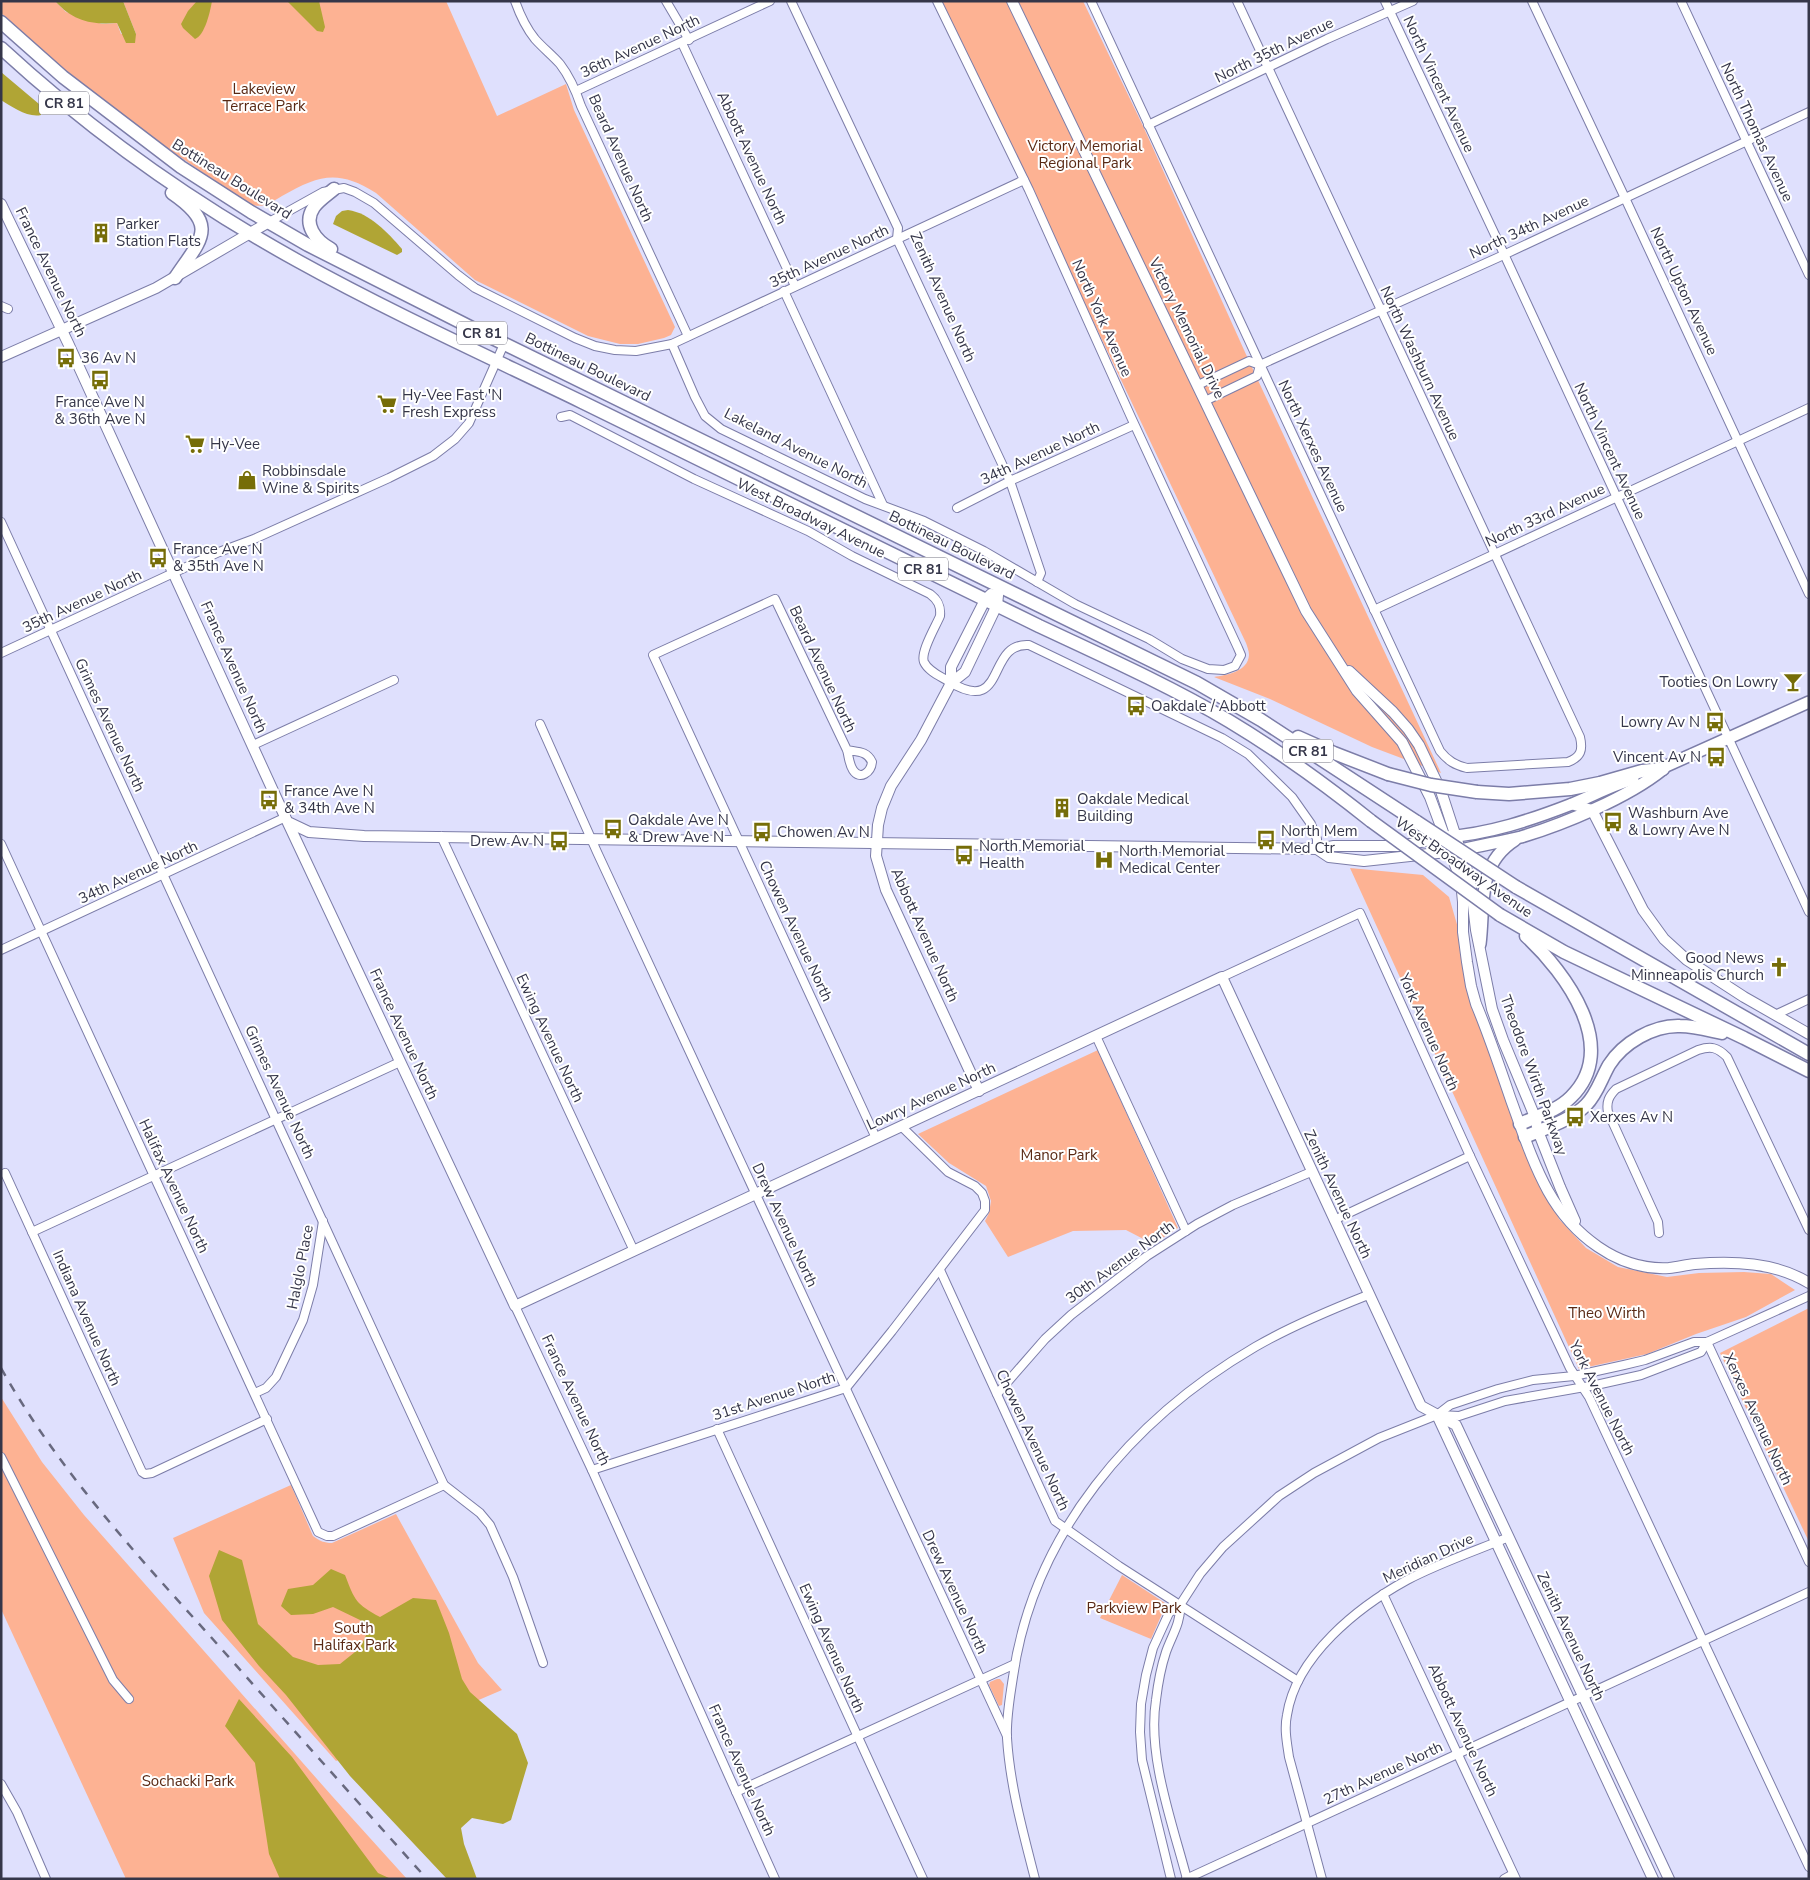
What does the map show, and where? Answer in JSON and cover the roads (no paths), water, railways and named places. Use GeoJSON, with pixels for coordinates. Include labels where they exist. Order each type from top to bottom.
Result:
{"type":"FeatureCollection","features":[{"type":"Feature","properties":{"kind":"main road","name":"Bottineau Boulevard"},"geometry":{"type":"LineString","coordinates":[[1,22],[63,77],[123,125],[188,172],[269,222],[366,275],[504,344],[1197,683]]}},
{"type":"Feature","properties":{"kind":"main road","name":"CR 81"},"geometry":{"type":"LineString","coordinates":[[1,48],[65,103],[173,184],[251,233],[333,280],[998,606]]}},
{"type":"Feature","properties":{"kind":"main road"},"geometry":{"type":"LineString","coordinates":[[65,103],[120,157],[182,199],[200,219],[203,226],[202,234],[175,278]]}},
{"type":"Feature","properties":{"kind":"main road"},"geometry":{"type":"LineString","coordinates":[[334,189],[318,202],[312,209],[309,218],[310,227],[318,240],[325,246],[428,297],[476,330]]}},
{"type":"Feature","properties":{"kind":"main road","name":"West Broadway Avenue"},"geometry":{"type":"LineString","coordinates":[[998,606],[1112,660],[1170,690],[1229,722],[1278,752],[1511,923],[1564,952],[1809,1071]]}},
{"type":"Feature","properties":{"kind":"main road","name":"West Broadway Avenue"},"geometry":{"type":"LineString","coordinates":[[1197,683],[1261,720],[1516,887],[1809,1054]]}},
{"type":"Feature","properties":{"kind":"main road"},"geometry":{"type":"LineString","coordinates":[[1230,702],[1266,718],[1304,740],[1388,774],[1431,785],[1477,792],[1509,794],[1570,789],[1642,771],[1663,769]]}},
{"type":"Feature","properties":{"kind":"main road"},"geometry":{"type":"LineString","coordinates":[[1445,837],[1514,825],[1571,804],[1629,780],[1663,769],[1809,702]]}},
{"type":"Feature","properties":{"kind":"main road"},"geometry":{"type":"LineString","coordinates":[[1456,851],[1520,837],[1548,828],[1592,810],[1663,769]]}},
{"type":"Feature","properties":{"kind":"main road"},"geometry":{"type":"LineString","coordinates":[[1480,944],[1483,893],[1490,871],[1500,851],[1520,837]]}},
{"type":"Feature","properties":{"kind":"main road"},"geometry":{"type":"LineString","coordinates":[[1511,923],[1544,953],[1558,972],[1575,998],[1591,1037],[1589,1066],[1585,1080],[1580,1087],[1570,1099],[1557,1108],[1520,1124]]}},
{"type":"Feature","properties":{"kind":"main road"},"geometry":{"type":"LineString","coordinates":[[1525,1137],[1571,1116],[1584,1107],[1598,1088],[1608,1067],[1618,1054],[1630,1043],[1656,1030],[1680,1026],[1744,1038]]}},
{"type":"Feature","properties":{"kind":"street","name":"Beard Avenue North"},"geometry":{"type":"LineString","coordinates":[[515,1],[524,22],[535,39],[561,65],[576,91],[581,106],[688,336]]}},
{"type":"Feature","properties":{"kind":"street","name":"Abbott Avenue North"},"geometry":{"type":"LineString","coordinates":[[666,1],[686,41],[795,286]]}},
{"type":"Feature","properties":{"kind":"street","name":"36th Avenue North"},"geometry":{"type":"LineString","coordinates":[[576,91],[770,1]]}},
{"type":"Feature","properties":{"kind":"street","name":"Zenith Avenue North"},"geometry":{"type":"LineString","coordinates":[[791,1],[898,228],[897,239],[1010,481],[1041,574],[1037,582]]}},
{"type":"Feature","properties":{"kind":"street","name":"North York Avenue"},"geometry":{"type":"LineString","coordinates":[[937,1],[1024,180],[1134,425],[1238,648]]}},
{"type":"Feature","properties":{"kind":"street","name":"Victory Memorial Drive"},"geometry":{"type":"LineString","coordinates":[[1012,1],[1306,611],[1341,663]]}},
{"type":"Feature","properties":{"kind":"street","name":"North Xerxes Avenue"},"geometry":{"type":"LineString","coordinates":[[1091,1],[1440,751],[1454,765],[1467,768],[1568,762],[1580,754],[1582,745],[1580,737]]}},
{"type":"Feature","properties":{"kind":"street","name":"North Washburn Avenue"},"geometry":{"type":"LineString","coordinates":[[1237,1],[1580,737]]}},
{"type":"Feature","properties":{"kind":"street","name":"North Vincent Avenue"},"geometry":{"type":"LineString","coordinates":[[1385,1],[1809,912]]}},
{"type":"Feature","properties":{"kind":"street","name":"North 35th Avenue"},"geometry":{"type":"LineString","coordinates":[[1148,125],[1328,39],[1413,1]]}},
{"type":"Feature","properties":{"kind":"street","name":"North Upton Avenue"},"geometry":{"type":"LineString","coordinates":[[1532,1],[1626,198],[1809,594]]}},
{"type":"Feature","properties":{"kind":"street","name":"North Thomas Avenue"},"geometry":{"type":"LineString","coordinates":[[1681,1],[1809,275]]}},
{"type":"Feature","properties":{"kind":"street","name":"North 34th Avenue"},"geometry":{"type":"LineString","coordinates":[[1198,385],[1250,361],[1260,365],[1626,198],[1809,112]]}},
{"type":"Feature","properties":{"kind":"street","name":"35th Avenue North"},"geometry":{"type":"LineString","coordinates":[[672,344],[1024,180]]}},
{"type":"Feature","properties":{"kind":"street"},"geometry":{"type":"LineString","coordinates":[[1,357],[156,288],[323,192],[344,188],[363,196],[475,288],[575,338],[595,346],[615,350],[636,351],[672,344]]}},
{"type":"Feature","properties":{"kind":"street","name":"France Avenue North"},"geometry":{"type":"LineString","coordinates":[[1,204],[62,329],[287,820],[592,1470],[775,1879]]}},
{"type":"Feature","properties":{"kind":"street"},"geometry":{"type":"LineString","coordinates":[[784,291],[883,505]]}},
{"type":"Feature","properties":{"kind":"street","name":"35th Avenue North"},"geometry":{"type":"LineString","coordinates":[[1,653],[219,552],[254,539],[370,486],[443,449],[455,440],[469,423],[504,344]]}},
{"type":"Feature","properties":{"kind":"street","name":"Lakeland Avenue North"},"geometry":{"type":"LineString","coordinates":[[672,344],[705,416],[721,429],[865,499],[924,521],[984,551],[1075,604],[1149,639],[1182,658],[1208,669],[1224,670],[1235,666],[1240,655],[1238,648]]}},
{"type":"Feature","properties":{"kind":"street","name":"North 34th Avenue"},"geometry":{"type":"LineString","coordinates":[[1205,401],[1257,376],[1260,365]]}},
{"type":"Feature","properties":{"kind":"street","name":"North 33rd Avenue"},"geometry":{"type":"LineString","coordinates":[[1374,610],[1809,408]]}},
{"type":"Feature","properties":{"kind":"street","name":"West Broadway Avenue"},"geometry":{"type":"LineString","coordinates":[[561,416],[570,415],[694,479],[808,531],[852,556],[936,598],[941,610],[940,616],[924,652],[924,663],[929,669],[951,683],[976,692],[982,691],[990,684],[1010,649],[1016,646],[1029,645],[1222,738],[1248,754],[1292,797],[1311,824],[1317,839],[1317,850]]}},
{"type":"Feature","properties":{"kind":"street","name":"34th Avenue North"},"geometry":{"type":"LineString","coordinates":[[957,508],[1010,481],[1134,425]]}},
{"type":"Feature","properties":{"kind":"street","name":"Grimes Avenue North"},"geometry":{"type":"LineString","coordinates":[[1,522],[444,1485],[474,1508],[490,1525],[510,1569],[543,1663]]}},
{"type":"Feature","properties":{"kind":"street","name":"Abbott Avenue North"},"geometry":{"type":"LineString","coordinates":[[951,683],[951,667],[985,600],[999,586]]}},
{"type":"Feature","properties":{"kind":"street","name":"Abbott Avenue North"},"geometry":{"type":"LineString","coordinates":[[979,1091],[886,890],[876,856],[876,843],[882,808],[891,786],[921,740],[951,683],[965,672],[998,606],[999,586]]}},
{"type":"Feature","properties":{"kind":"street","name":"Beard Avenue North"},"geometry":{"type":"LineString","coordinates":[[653,655],[775,599],[847,750]]}},
{"type":"Feature","properties":{"kind":"street","name":"Chowen Avenue North"},"geometry":{"type":"LineString","coordinates":[[653,655],[876,1138]]}},
{"type":"Feature","properties":{"kind":"street"},"geometry":{"type":"LineString","coordinates":[[1341,663],[1357,691],[1402,742],[1430,797],[1445,837],[1456,851]]}},
{"type":"Feature","properties":{"kind":"street","name":"Theodore Wirth Parkway"},"geometry":{"type":"LineString","coordinates":[[1341,663],[1393,712],[1419,745],[1441,791],[1457,836],[1456,851],[1464,902],[1463,932],[1471,986],[1525,1137],[1555,1203],[1580,1232],[1596,1246],[1628,1263],[1646,1267],[1668,1268],[1695,1264],[1738,1263],[1760,1265],[1782,1271],[1809,1282]]}},
{"type":"Feature","properties":{"kind":"street"},"geometry":{"type":"LineString","coordinates":[[253,745],[394,680]]}},
{"type":"Feature","properties":{"kind":"street","name":"Drew Avenue North"},"geometry":{"type":"LineString","coordinates":[[540,724],[755,1194],[1007,1736]]}},
{"type":"Feature","properties":{"kind":"street"},"geometry":{"type":"LineString","coordinates":[[1571,804],[1592,810],[1643,910],[1657,931],[1675,950],[1687,960],[1809,1034]]}},
{"type":"Feature","properties":{"kind":"street"},"geometry":{"type":"LineString","coordinates":[[287,820],[295,827],[309,832],[364,836],[1035,847],[1317,850],[1334,846],[1400,846],[1445,837]]}},
{"type":"Feature","properties":{"kind":"street","name":"34th Avenue North"},"geometry":{"type":"LineString","coordinates":[[1,950],[287,820]]}},
{"type":"Feature","properties":{"kind":"street","name":"Ewing Avenue North"},"geometry":{"type":"LineString","coordinates":[[441,836],[634,1251]]}},
{"type":"Feature","properties":{"kind":"street","name":"Halifax Avenue North"},"geometry":{"type":"LineString","coordinates":[[1,844],[318,1532],[326,1536],[333,1536],[444,1485]]}},
{"type":"Feature","properties":{"kind":"street"},"geometry":{"type":"LineString","coordinates":[[1317,850],[1329,857],[1364,861],[1456,851]]}},
{"type":"Feature","properties":{"kind":"street","name":"Theodore Wirth Parkway"},"geometry":{"type":"LineString","coordinates":[[1456,851],[1470,880],[1476,930],[1492,1009],[1535,1117],[1538,1131],[1560,1187],[1580,1232]]}},
{"type":"Feature","properties":{"kind":"street","name":"Lowry Avenue North"},"geometry":{"type":"LineString","coordinates":[[515,1306],[1360,913]]}},
{"type":"Feature","properties":{"kind":"street","name":"York Avenue North"},"geometry":{"type":"LineString","coordinates":[[1360,913],[1470,1156],[1574,1376],[1589,1397],[1809,1867]]}},
{"type":"Feature","properties":{"kind":"street","name":"Zenith Avenue North"},"geometry":{"type":"LineString","coordinates":[[1222,977],[1421,1406],[1456,1426],[1669,1879]]}},
{"type":"Feature","properties":{"kind":"street"},"geometry":{"type":"LineString","coordinates":[[1775,1015],[1809,999]]}},
{"type":"Feature","properties":{"kind":"street"},"geometry":{"type":"LineString","coordinates":[[1096,1036],[1186,1231]]}},
{"type":"Feature","properties":{"kind":"street"},"geometry":{"type":"LineString","coordinates":[[1659,1233],[1658,1222],[1606,1104],[1616,1088],[1710,1046],[1720,1050],[1727,1058],[1809,1230]]}},
{"type":"Feature","properties":{"kind":"street"},"geometry":{"type":"LineString","coordinates":[[32,1232],[400,1062]]}},
{"type":"Feature","properties":{"kind":"street","name":"31st Avenue North"},"geometry":{"type":"LineString","coordinates":[[592,1470],[846,1388],[985,1210],[985,1201],[982,1193],[975,1186],[948,1172],[901,1126]]}},
{"type":"Feature","properties":{"kind":"street"},"geometry":{"type":"LineString","coordinates":[[1334,1220],[1470,1156]]}},
{"type":"Feature","properties":{"kind":"street","name":"30th Avenue North"},"geometry":{"type":"LineString","coordinates":[[997,1394],[1045,1339],[1071,1315],[1147,1256],[1186,1231],[1233,1205],[1311,1172]]}},
{"type":"Feature","properties":{"kind":"street","name":"Indiana Avenue North"},"geometry":{"type":"LineString","coordinates":[[5,1173],[139,1468],[145,1474],[152,1474],[267,1419]]}},
{"type":"Feature","properties":{"kind":"street","name":"Halglo Place"},"geometry":{"type":"LineString","coordinates":[[255,1392],[266,1388],[276,1377],[303,1320],[313,1285],[323,1219]]}},
{"type":"Feature","properties":{"kind":"street","name":"Chowen Avenue North"},"geometry":{"type":"LineString","coordinates":[[940,1270],[1055,1521],[1119,1566],[1298,1681]]}},
{"type":"Feature","properties":{"kind":"street"},"geometry":{"type":"LineString","coordinates":[[1035,1879],[1018,1810],[1007,1736],[1015,1664],[1025,1617],[1036,1587],[1065,1529],[1092,1488],[1119,1457],[1183,1396],[1218,1370],[1255,1347],[1294,1326],[1368,1294]]}},
{"type":"Feature","properties":{"kind":"street"},"geometry":{"type":"LineString","coordinates":[[1171,1879],[1144,1769],[1140,1732],[1142,1694],[1153,1648],[1168,1613],[1180,1605],[1200,1574],[1223,1547],[1279,1496],[1314,1473],[1360,1447],[1437,1415],[1450,1405],[1533,1380],[1574,1376],[1645,1360],[1694,1342],[1707,1342],[1809,1296]]}},
{"type":"Feature","properties":{"kind":"street"},"geometry":{"type":"LineString","coordinates":[[1437,1415],[1459,1416],[1505,1401],[1627,1379],[1669,1366],[1701,1352],[1707,1342]]}},
{"type":"Feature","properties":{"kind":"street","name":"Xerxes Avenue North"},"geometry":{"type":"LineString","coordinates":[[1707,1342],[1809,1562]]}},
{"type":"Feature","properties":{"kind":"street","name":"Zenith Avenue North"},"geometry":{"type":"LineString","coordinates":[[1437,1415],[1653,1879]]}},
{"type":"Feature","properties":{"kind":"street","name":"Ewing Avenue North"},"geometry":{"type":"LineString","coordinates":[[717,1429],[923,1879]]}},
{"type":"Feature","properties":{"kind":"street"},"geometry":{"type":"LineString","coordinates":[[1,1457],[113,1680],[129,1699]]}},
{"type":"Feature","properties":{"kind":"street","name":"Meridian Drive"},"geometry":{"type":"LineString","coordinates":[[1322,1879],[1289,1756],[1286,1737],[1286,1716],[1304,1669],[1331,1637],[1355,1615],[1383,1594],[1408,1579],[1509,1537]]}},
{"type":"Feature","properties":{"kind":"street","name":"27th Avenue North"},"geometry":{"type":"LineString","coordinates":[[1187,1879],[1809,1592]]}},
{"type":"Feature","properties":{"kind":"street","name":"Abbott Avenue North"},"geometry":{"type":"LineString","coordinates":[[1383,1594],[1514,1876]]}},
{"type":"Feature","properties":{"kind":"street"},"geometry":{"type":"LineString","coordinates":[[1180,1605],[1180,1618],[1166,1650],[1159,1676],[1154,1729],[1156,1755],[1187,1879]]}},
{"type":"Feature","properties":{"kind":"street"},"geometry":{"type":"LineString","coordinates":[[736,1792],[1015,1664]]}},
{"type":"Feature","properties":{"kind":"street"},"geometry":{"type":"LineString","coordinates":[[1,1784],[17,1812],[46,1879]]}},
{"type":"Feature","properties":{"kind":"street"},"geometry":{"type":"LineString","coordinates":[[1626,1821],[1639,1815]]}},
{"type":"Feature","properties":{"kind":"street"},"geometry":{"type":"LineString","coordinates":[[1504,1879],[1514,1876]]}},
{"type":"Feature","properties":{"kind":"railway"},"geometry":{"type":"LineString","coordinates":[[1,1368],[23,1405],[72,1475],[125,1541],[427,1879]]}},
{"type":"Feature","properties":{"kind":"place","name":"Parker Station Flats"},"geometry":{"type":"Point","coordinates":[101,233]}},
{"type":"Feature","properties":{"kind":"place","name":"36 Av N"},"geometry":{"type":"Point","coordinates":[66,358]}},
{"type":"Feature","properties":{"kind":"place","name":"France Ave N & 36th Ave N"},"geometry":{"type":"Point","coordinates":[100,380]}},
{"type":"Feature","properties":{"kind":"place","name":"Hy-Vee Fast 'N Fresh Express"},"geometry":{"type":"Point","coordinates":[387,404]}},
{"type":"Feature","properties":{"kind":"place","name":"Hy-Vee"},"geometry":{"type":"Point","coordinates":[195,444]}},
{"type":"Feature","properties":{"kind":"place","name":"Robbinsdale Wine & Spirits"},"geometry":{"type":"Point","coordinates":[247,480]}},
{"type":"Feature","properties":{"kind":"place","name":"France Ave N & 35th Ave N"},"geometry":{"type":"Point","coordinates":[158,558]}},
{"type":"Feature","properties":{"kind":"place","name":"Tooties On Lowry"},"geometry":{"type":"Point","coordinates":[1793,682]}},
{"type":"Feature","properties":{"kind":"place","name":"Oakdale / Abbott"},"geometry":{"type":"Point","coordinates":[1136,706]}},
{"type":"Feature","properties":{"kind":"place","name":"Lowry Av N"},"geometry":{"type":"Point","coordinates":[1715,722]}},
{"type":"Feature","properties":{"kind":"place","name":"Vincent Av N"},"geometry":{"type":"Point","coordinates":[1716,757]}},
{"type":"Feature","properties":{"kind":"place","name":"France Ave N & 34th Ave N"},"geometry":{"type":"Point","coordinates":[269,800]}},
{"type":"Feature","properties":{"kind":"place","name":"Oakdale Medical Building"},"geometry":{"type":"Point","coordinates":[1062,808]}},
{"type":"Feature","properties":{"kind":"place","name":"Washburn Ave & Lowry Ave N"},"geometry":{"type":"Point","coordinates":[1613,822]}},
{"type":"Feature","properties":{"kind":"place","name":"Oakdale Ave N & Drew Ave N"},"geometry":{"type":"Point","coordinates":[613,829]}},
{"type":"Feature","properties":{"kind":"place","name":"Chowen Av N"},"geometry":{"type":"Point","coordinates":[762,832]}},
{"type":"Feature","properties":{"kind":"place","name":"North Mem Med Ctr"},"geometry":{"type":"Point","coordinates":[1266,840]}},
{"type":"Feature","properties":{"kind":"place","name":"Drew Av N"},"geometry":{"type":"Point","coordinates":[559,841]}},
{"type":"Feature","properties":{"kind":"place","name":"North Memorial Health"},"geometry":{"type":"Point","coordinates":[964,855]}},
{"type":"Feature","properties":{"kind":"place","name":"North Memorial Medical Center"},"geometry":{"type":"Point","coordinates":[1104,860]}},
{"type":"Feature","properties":{"kind":"place","name":"Good News Minneapolis Church"},"geometry":{"type":"Point","coordinates":[1779,967]}},
{"type":"Feature","properties":{"kind":"place","name":"Xerxes Av N"},"geometry":{"type":"Point","coordinates":[1575,1117]}},
{"type":"Feature","properties":{"kind":"park label","name":"Lakeview Terrace Park"},"geometry":{"type":"Point","coordinates":[264,98]}},
{"type":"Feature","properties":{"kind":"park label","name":"Victory Memorial Regional Park"},"geometry":{"type":"Point","coordinates":[1085,154]}},
{"type":"Feature","properties":{"kind":"park label","name":"Manor Park"},"geometry":{"type":"Point","coordinates":[1059,1155]}},
{"type":"Feature","properties":{"kind":"park label","name":"Theo Wirth"},"geometry":{"type":"Point","coordinates":[1607,1313]}},
{"type":"Feature","properties":{"kind":"park label","name":"Parkview Park"},"geometry":{"type":"Point","coordinates":[1134,1608]}},
{"type":"Feature","properties":{"kind":"park label","name":"South Halifax Park"},"geometry":{"type":"Point","coordinates":[354,1636]}},
{"type":"Feature","properties":{"kind":"park label","name":"Sochacki Park"},"geometry":{"type":"Point","coordinates":[188,1781]}}]}
